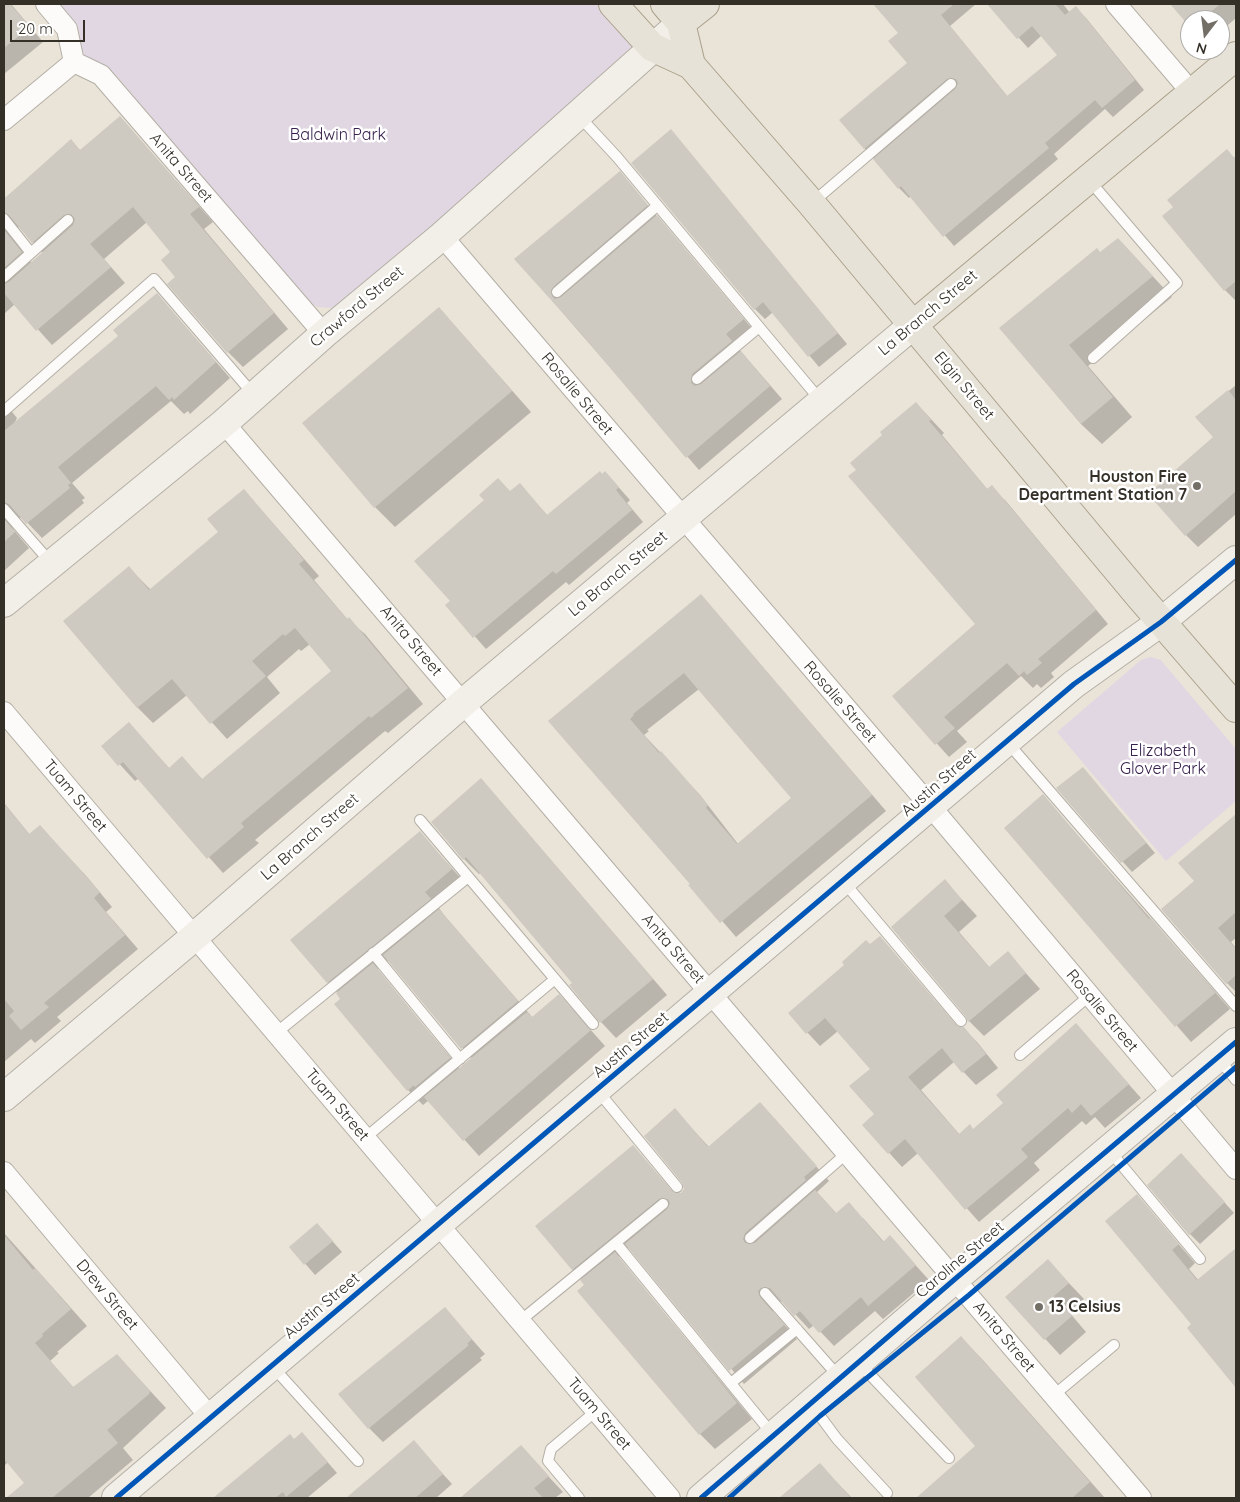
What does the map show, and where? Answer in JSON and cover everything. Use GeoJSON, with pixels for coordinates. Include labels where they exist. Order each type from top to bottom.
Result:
{"type":"FeatureCollection","features":[{"type":"Feature","properties":{"kind":"main road","name":"Elgin Street"},"geometry":{"type":"LineString","coordinates":[[613,4],[652,47],[691,65]]}},
{"type":"Feature","properties":{"kind":"main road","name":"Crawford Street"},"geometry":{"type":"LineString","coordinates":[[673,14],[705,4]]}},
{"type":"Feature","properties":{"kind":"main road","name":"Elgin Street"},"geometry":{"type":"LineString","coordinates":[[673,14],[691,65],[811,203],[1161,622],[1236,708]]}},
{"type":"Feature","properties":{"kind":"main road","name":"La Branch Street"},"geometry":{"type":"LineString","coordinates":[[912,325],[1193,94],[1236,56]]}},
{"type":"Feature","properties":{"kind":"street"},"geometry":{"type":"LineString","coordinates":[[4,120],[74,62],[67,29],[46,4]]}},
{"type":"Feature","properties":{"kind":"street"},"geometry":{"type":"LineString","coordinates":[[1116,4],[1193,94]]}},
{"type":"Feature","properties":{"kind":"street","name":"Crawford Street"},"geometry":{"type":"LineString","coordinates":[[4,603],[224,422],[324,334],[442,236],[652,47],[673,14]]}},
{"type":"Feature","properties":{"kind":"street","name":"Anita Street"},"geometry":{"type":"LineString","coordinates":[[74,62],[100,75],[324,334]]}},
{"type":"Feature","properties":{"kind":"street","name":"Rosalie Street"},"geometry":{"type":"LineString","coordinates":[[442,236],[930,807],[1236,1169]]}},
{"type":"Feature","properties":{"kind":"street","name":"La Branch Street"},"geometry":{"type":"LineString","coordinates":[[4,1097],[194,937],[464,703],[912,325]]}},
{"type":"Feature","properties":{"kind":"street","name":"Anita Street"},"geometry":{"type":"LineString","coordinates":[[224,422],[1141,1498]]}},
{"type":"Feature","properties":{"kind":"street","name":"Austin Street"},"geometry":{"type":"LineString","coordinates":[[116,1498],[1074,684],[1161,622],[1236,560]]}},
{"type":"Feature","properties":{"kind":"street","name":"Tuam Street"},"geometry":{"type":"LineString","coordinates":[[4,712],[670,1498]]}},
{"type":"Feature","properties":{"kind":"street","name":"Caroline Street"},"geometry":{"type":"LineString","coordinates":[[701,1498],[1227,1050]]}},
{"type":"Feature","properties":{"kind":"street","name":"Drew Street"},"geometry":{"type":"LineString","coordinates":[[4,1172],[210,1417]]}},
{"type":"Feature","properties":{"kind":"lane"},"geometry":{"type":"LineString","coordinates":[[811,203],[951,84]]}},
{"type":"Feature","properties":{"kind":"lane"},"geometry":{"type":"LineString","coordinates":[[578,114],[822,402]]}},
{"type":"Feature","properties":{"kind":"lane"},"geometry":{"type":"LineString","coordinates":[[1089,180],[1177,283],[1093,358]]}},
{"type":"Feature","properties":{"kind":"lane"},"geometry":{"type":"LineString","coordinates":[[557,292],[657,206]]}},
{"type":"Feature","properties":{"kind":"lane"},"geometry":{"type":"LineString","coordinates":[[4,219],[31,253]]}},
{"type":"Feature","properties":{"kind":"lane"},"geometry":{"type":"LineString","coordinates":[[4,277],[68,220]]}},
{"type":"Feature","properties":{"kind":"lane"},"geometry":{"type":"LineString","coordinates":[[4,410],[154,279],[254,396]]}},
{"type":"Feature","properties":{"kind":"lane"},"geometry":{"type":"LineString","coordinates":[[697,379],[758,328]]}},
{"type":"Feature","properties":{"kind":"lane"},"geometry":{"type":"LineString","coordinates":[[4,509],[52,564]]}},
{"type":"Feature","properties":{"kind":"lane"},"geometry":{"type":"LineString","coordinates":[[1007,742],[1236,1006]]}},
{"type":"Feature","properties":{"kind":"lane"},"geometry":{"type":"LineString","coordinates":[[420,820],[593,1024]]}},
{"type":"Feature","properties":{"kind":"lane"},"geometry":{"type":"LineString","coordinates":[[276,1033],[468,877]]}},
{"type":"Feature","properties":{"kind":"lane"},"geometry":{"type":"LineString","coordinates":[[843,881],[962,1021]]}},
{"type":"Feature","properties":{"kind":"lane"},"geometry":{"type":"LineString","coordinates":[[374,953],[460,1059]]}},
{"type":"Feature","properties":{"kind":"lane"},"geometry":{"type":"LineString","coordinates":[[365,1138],[555,979]]}},
{"type":"Feature","properties":{"kind":"lane"},"geometry":{"type":"LineString","coordinates":[[1020,1055],[1089,996]]}},
{"type":"Feature","properties":{"kind":"lane"},"geometry":{"type":"LineString","coordinates":[[1227,1050],[1236,1080]]}},
{"type":"Feature","properties":{"kind":"lane"},"geometry":{"type":"LineString","coordinates":[[597,1090],[677,1187]]}},
{"type":"Feature","properties":{"kind":"lane"},"geometry":{"type":"LineString","coordinates":[[1109,1150],[1200,1259]]}},
{"type":"Feature","properties":{"kind":"lane"},"geometry":{"type":"LineString","coordinates":[[750,1238],[847,1153]]}},
{"type":"Feature","properties":{"kind":"lane"},"geometry":{"type":"LineString","coordinates":[[520,1322],[663,1204]]}},
{"type":"Feature","properties":{"kind":"lane"},"geometry":{"type":"LineString","coordinates":[[616,1243],[774,1436]]}},
{"type":"Feature","properties":{"kind":"lane"},"geometry":{"type":"LineString","coordinates":[[765,1293],[797,1329],[849,1371],[949,1458]]}},
{"type":"Feature","properties":{"kind":"lane"},"geometry":{"type":"LineString","coordinates":[[731,1383],[797,1329]]}},
{"type":"Feature","properties":{"kind":"lane"},"geometry":{"type":"LineString","coordinates":[[1054,1395],[1114,1345]]}},
{"type":"Feature","properties":{"kind":"lane"},"geometry":{"type":"LineString","coordinates":[[271,1365],[358,1461]]}},
{"type":"Feature","properties":{"kind":"lane"},"geometry":{"type":"LineString","coordinates":[[808,1406],[820,1416],[837,1439],[887,1492]]}},
{"type":"Feature","properties":{"kind":"lane"},"geometry":{"type":"LineString","coordinates":[[579,1498],[548,1461],[551,1448],[596,1411]]}},
{"type":"Feature","properties":{"kind":"green space","name":"Baldwin Park"},"geometry":{"type":"Polygon","coordinates":[[[58,4],[603,4],[638,44],[433,229],[333,308],[318,307],[305,300],[116,75],[97,62],[87,59],[81,49],[79,33],[58,4]]]}},
{"type":"Feature","properties":{"kind":"green space","name":"Elizabeth Glover Park"},"geometry":{"type":"Polygon","coordinates":[[[1151,657],[1161,660],[1236,749],[1236,801],[1166,861],[1057,732],[1141,660],[1151,657]]]}},
{"type":"Feature","properties":{"kind":"building"},"geometry":{"type":"Polygon","coordinates":[[[4,4],[10,4],[30,27],[4,48],[4,4]]]}},
{"type":"Feature","properties":{"kind":"building"},"geometry":{"type":"Polygon","coordinates":[[[873,4],[954,4],[941,15],[1007,96],[1057,55],[1032,26],[1017,39],[987,4],[1058,4],[1056,5],[1065,15],[1076,6],[1135,80],[1102,108],[1095,100],[1045,143],[1049,148],[943,237],[901,186],[898,189],[873,159],[955,89],[958,83],[956,79],[947,79],[864,149],[839,120],[907,63],[888,41],[898,33],[873,4]]]}},
{"type":"Feature","properties":{"kind":"building"},"geometry":{"type":"Polygon","coordinates":[[[1170,4],[1220,4],[1213,10],[1180,10],[1180,16],[1170,4]]]}},
{"type":"Feature","properties":{"kind":"building"},"geometry":{"type":"Polygon","coordinates":[[[120,116],[199,207],[190,214],[274,313],[227,353],[167,284],[175,277],[161,260],[170,252],[133,207],[90,244],[111,267],[36,331],[4,293],[4,284],[9,282],[73,225],[75,219],[71,214],[64,215],[32,243],[9,215],[4,212],[4,199],[71,139],[80,150],[120,116]]]}},
{"type":"Feature","properties":{"kind":"building"},"geometry":{"type":"Polygon","coordinates":[[[671,129],[838,333],[808,357],[763,302],[754,310],[631,163],[671,129]]]}},
{"type":"Feature","properties":{"kind":"building"},"geometry":{"type":"Polygon","coordinates":[[[1227,149],[1236,160],[1236,281],[1224,291],[1162,216],[1173,207],[1167,200],[1227,149]]]}},
{"type":"Feature","properties":{"kind":"building"},"geometry":{"type":"Polygon","coordinates":[[[620,171],[648,205],[553,287],[552,296],[555,299],[561,297],[657,215],[744,319],[726,334],[732,341],[692,374],[691,383],[695,386],[701,384],[741,351],[770,386],[686,458],[580,332],[514,259],[620,171]]]}},
{"type":"Feature","properties":{"kind":"building"},"geometry":{"type":"Polygon","coordinates":[[[4,230],[22,252],[4,268],[4,230]]]}},
{"type":"Feature","properties":{"kind":"building"},"geometry":{"type":"Polygon","coordinates":[[[1118,238],[1153,276],[1069,345],[1113,397],[1081,424],[999,328],[1097,248],[1100,252],[1118,238]]]}},
{"type":"Feature","properties":{"kind":"building"},"geometry":{"type":"Polygon","coordinates":[[[157,293],[216,362],[174,400],[172,397],[169,400],[156,386],[58,467],[71,483],[68,485],[70,488],[26,524],[9,504],[4,502],[4,431],[118,336],[113,330],[157,293]]]}},
{"type":"Feature","properties":{"kind":"building"},"geometry":{"type":"Polygon","coordinates":[[[439,307],[512,391],[374,508],[302,423],[439,307]]]}},
{"type":"Feature","properties":{"kind":"building","name":"Houston Fire Department Station 7"},"geometry":{"type":"Polygon","coordinates":[[[1228,390],[1236,400],[1236,491],[1185,536],[1148,494],[1213,437],[1195,417],[1228,390]]]}},
{"type":"Feature","properties":{"kind":"building"},"geometry":{"type":"Polygon","coordinates":[[[916,402],[931,420],[929,421],[987,489],[992,485],[1096,610],[1038,659],[1042,663],[1027,675],[1024,671],[1019,676],[1007,663],[944,717],[955,728],[935,745],[892,696],[975,624],[848,476],[856,470],[850,463],[882,435],[880,432],[916,402]]]}},
{"type":"Feature","properties":{"kind":"building"},"geometry":{"type":"Polygon","coordinates":[[[600,471],[602,474],[605,471],[619,487],[616,490],[632,510],[556,574],[553,571],[473,638],[445,605],[450,601],[414,561],[484,500],[479,495],[498,478],[510,491],[520,483],[547,515],[600,471]]]}},
{"type":"Feature","properties":{"kind":"building"},"geometry":{"type":"Polygon","coordinates":[[[244,489],[304,560],[299,564],[347,619],[349,617],[408,688],[371,718],[369,716],[241,823],[244,827],[207,859],[123,762],[118,766],[101,746],[129,722],[169,768],[182,756],[202,779],[331,671],[295,628],[285,636],[283,634],[252,661],[266,676],[210,724],[172,679],[137,708],[63,621],[129,566],[149,590],[218,532],[207,519],[244,489]]]}},
{"type":"Feature","properties":{"kind":"building"},"geometry":{"type":"Polygon","coordinates":[[[4,519],[15,532],[4,542],[4,519]]]}},
{"type":"Feature","properties":{"kind":"building"},"geometry":{"type":"Polygon","coordinates":[[[701,594],[872,795],[720,923],[688,885],[690,884],[548,721],[701,594]],[[684,673],[633,714],[630,719],[659,753],[661,751],[685,778],[708,805],[706,808],[737,844],[791,798],[684,673]]]}},
{"type":"Feature","properties":{"kind":"building"},"geometry":{"type":"Polygon","coordinates":[[[1083,767],[1146,843],[1121,863],[1056,788],[1083,767]]]}},
{"type":"Feature","properties":{"kind":"building"},"geometry":{"type":"Polygon","coordinates":[[[481,778],[653,979],[600,1023],[569,985],[572,983],[466,857],[463,860],[431,822],[481,778]]]}},
{"type":"Feature","properties":{"kind":"building"},"geometry":{"type":"Polygon","coordinates":[[[1043,794],[1149,919],[1151,918],[1215,993],[1175,1027],[1004,828],[1043,794]]]}},
{"type":"Feature","properties":{"kind":"building"},"geometry":{"type":"Polygon","coordinates":[[[4,804],[29,834],[40,825],[100,892],[94,898],[125,935],[44,1003],[49,1007],[21,1030],[9,1016],[14,1011],[4,999],[4,804]]]}},
{"type":"Feature","properties":{"kind":"building"},"geometry":{"type":"Polygon","coordinates":[[[1236,814],[1236,912],[1218,928],[1236,949],[1236,975],[1226,984],[1161,909],[1194,881],[1178,863],[1236,814]]]}},
{"type":"Feature","properties":{"kind":"building"},"geometry":{"type":"Polygon","coordinates":[[[420,831],[452,869],[425,892],[431,899],[327,983],[290,940],[420,831]]]}},
{"type":"Feature","properties":{"kind":"building"},"geometry":{"type":"Polygon","coordinates":[[[945,879],[962,900],[944,916],[989,967],[1008,951],[1026,973],[968,1022],[966,1017],[891,927],[945,879]]]}},
{"type":"Feature","properties":{"kind":"building"},"geometry":{"type":"Polygon","coordinates":[[[439,909],[518,1001],[461,1049],[383,955],[439,909]]]}},
{"type":"Feature","properties":{"kind":"building"},"geometry":{"type":"Polygon","coordinates":[[[880,936],[956,1025],[964,1027],[986,1054],[962,1073],[942,1048],[908,1077],[959,1134],[970,1124],[973,1129],[1003,1103],[996,1095],[1076,1023],[1129,1084],[1091,1116],[1081,1104],[1072,1113],[1068,1108],[1021,1149],[1028,1157],[965,1210],[905,1139],[888,1154],[862,1125],[874,1114],[849,1086],[870,1069],[825,1018],[806,1034],[788,1013],[844,965],[842,962],[866,940],[870,944],[880,936]]]}},
{"type":"Feature","properties":{"kind":"building"},"geometry":{"type":"Polygon","coordinates":[[[373,963],[450,1058],[415,1087],[414,1085],[407,1091],[334,1004],[340,999],[336,993],[373,963]]]}},
{"type":"Feature","properties":{"kind":"building"},"geometry":{"type":"Polygon","coordinates":[[[559,994],[591,1030],[463,1141],[424,1097],[527,1012],[532,1017],[559,994]]]}},
{"type":"Feature","properties":{"kind":"building"},"geometry":{"type":"Polygon","coordinates":[[[760,1102],[817,1166],[804,1177],[806,1180],[745,1233],[743,1239],[745,1243],[755,1243],[815,1190],[836,1213],[849,1202],[883,1242],[890,1235],[916,1265],[868,1306],[861,1297],[819,1333],[800,1311],[794,1316],[770,1288],[761,1288],[758,1291],[760,1297],[784,1325],[729,1371],[625,1244],[667,1209],[670,1203],[668,1199],[659,1199],[572,1270],[535,1226],[633,1145],[672,1191],[681,1193],[684,1189],[682,1183],[644,1136],[675,1108],[708,1147],[760,1102]]]}},
{"type":"Feature","properties":{"kind":"building"},"geometry":{"type":"Polygon","coordinates":[[[1181,1153],[1225,1202],[1189,1235],[1147,1185],[1181,1153]]]}},
{"type":"Feature","properties":{"kind":"building"},"geometry":{"type":"Polygon","coordinates":[[[1137,1194],[1179,1244],[1172,1250],[1197,1280],[1236,1248],[1236,1388],[1187,1328],[1191,1324],[1105,1221],[1137,1194]]]}},
{"type":"Feature","properties":{"kind":"building"},"geometry":{"type":"Polygon","coordinates":[[[317,1223],[333,1241],[304,1265],[289,1247],[317,1223]]]}},
{"type":"Feature","properties":{"kind":"building"},"geometry":{"type":"Polygon","coordinates":[[[4,1235],[33,1270],[35,1268],[71,1309],[42,1334],[43,1336],[35,1343],[73,1387],[117,1354],[150,1391],[149,1394],[107,1430],[118,1443],[52,1498],[6,1498],[24,1483],[4,1459],[4,1235]]]}},
{"type":"Feature","properties":{"kind":"building"},"geometry":{"type":"Polygon","coordinates":[[[615,1252],[737,1403],[699,1435],[577,1291],[584,1285],[580,1280],[615,1252]]]}},
{"type":"Feature","properties":{"kind":"building","name":"13 Celsius"},"geometry":{"type":"Polygon","coordinates":[[[1048,1259],[1069,1283],[1054,1296],[1072,1316],[1044,1340],[1005,1297],[1048,1259]]]}},
{"type":"Feature","properties":{"kind":"building"},"geometry":{"type":"Polygon","coordinates":[[[445,1307],[472,1339],[467,1344],[469,1345],[368,1429],[338,1394],[445,1307]]]}},
{"type":"Feature","properties":{"kind":"building"},"geometry":{"type":"Polygon","coordinates":[[[961,1336],[1090,1482],[1072,1498],[916,1498],[975,1446],[915,1377],[961,1336]]]}},
{"type":"Feature","properties":{"kind":"building"},"geometry":{"type":"Polygon","coordinates":[[[302,1432],[328,1462],[286,1497],[283,1492],[275,1498],[213,1498],[290,1434],[294,1439],[302,1432]]]}},
{"type":"Feature","properties":{"kind":"building"},"geometry":{"type":"Polygon","coordinates":[[[414,1440],[443,1474],[415,1498],[346,1498],[414,1440]]]}},
{"type":"Feature","properties":{"kind":"building"},"geometry":{"type":"Polygon","coordinates":[[[521,1445],[549,1476],[534,1488],[543,1498],[460,1498],[521,1445]]]}},
{"type":"Feature","properties":{"kind":"building"},"geometry":{"type":"Polygon","coordinates":[[[820,1463],[851,1498],[779,1498],[820,1463]]]}},
{"type":"Feature","properties":{"kind":"cycle path"},"geometry":{"type":"LineString","coordinates":[[116,1498],[1074,684],[1161,622],[1236,560]]}},
{"type":"Feature","properties":{"kind":"cycle path"},"geometry":{"type":"LineString","coordinates":[[701,1498],[955,1279],[1236,1042]]}},
{"type":"Feature","properties":{"kind":"cycle path"},"geometry":{"type":"LineString","coordinates":[[729,1498],[820,1416],[969,1295],[1236,1067]]}},
{"type":"Feature","properties":{"kind":"place","name":"Houston Fire Department Station 7"},"geometry":{"type":"Point","coordinates":[1197,486]}},
{"type":"Feature","properties":{"kind":"place","name":"13 Celsius"},"geometry":{"type":"Point","coordinates":[1039,1307]}}]}
